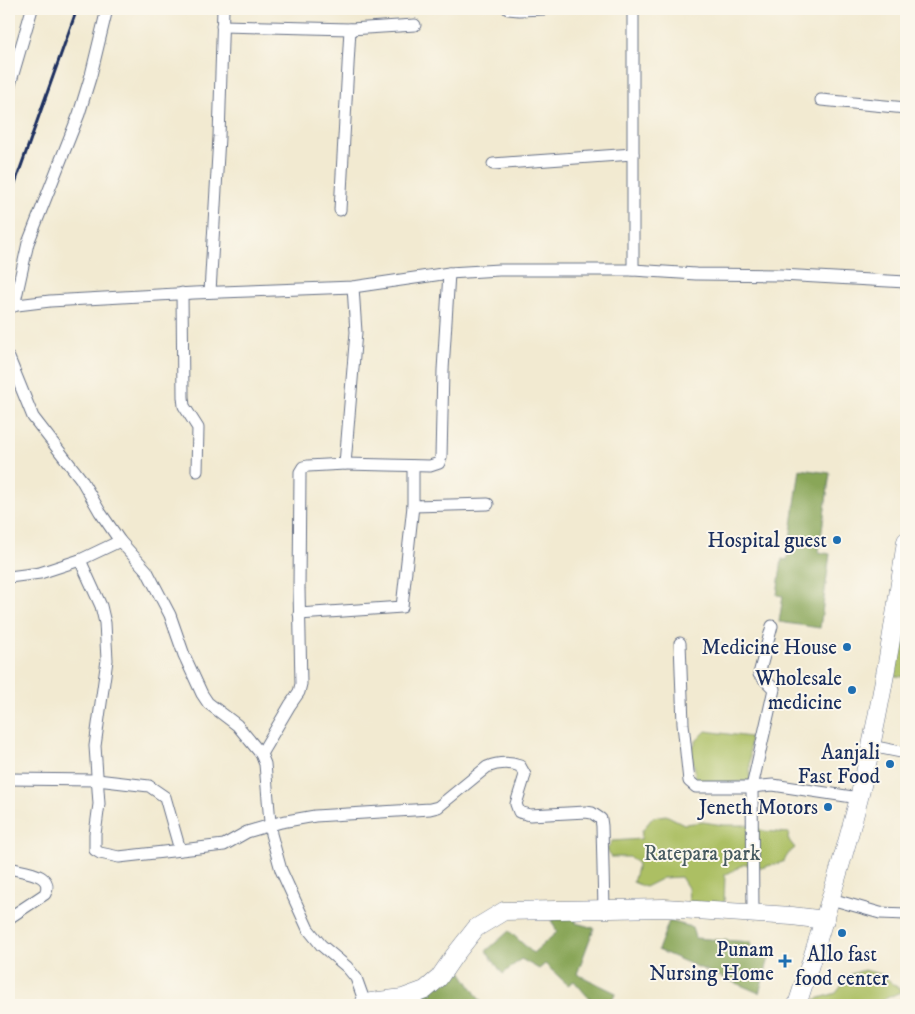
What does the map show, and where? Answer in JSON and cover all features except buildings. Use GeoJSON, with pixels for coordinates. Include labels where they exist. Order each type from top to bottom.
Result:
{"type":"FeatureCollection","features":[{"type":"Feature","properties":{"kind":"main road"},"geometry":{"type":"LineString","coordinates":[[797,1005],[832,899],[859,798],[892,640],[906,541]]}},
{"type":"Feature","properties":{"kind":"main road"},"geometry":{"type":"LineString","coordinates":[[364,1004],[403,998],[425,990],[439,978],[476,928],[504,911],[664,908],[753,913],[825,920]]}},
{"type":"Feature","properties":{"kind":"street"},"geometry":{"type":"LineString","coordinates":[[9,88],[32,9]]}},
{"type":"Feature","properties":{"kind":"street"},"geometry":{"type":"LineString","coordinates":[[107,9],[91,75],[79,114],[28,243],[11,306],[182,293],[353,287],[449,274],[499,270],[633,270],[696,274],[781,275],[906,282]]}},
{"type":"Feature","properties":{"kind":"street"},"geometry":{"type":"LineString","coordinates":[[210,292],[219,137],[223,9]]}},
{"type":"Feature","properties":{"kind":"street"},"geometry":{"type":"LineString","coordinates":[[508,9],[544,9]]}},
{"type":"Feature","properties":{"kind":"street"},"geometry":{"type":"LineString","coordinates":[[633,9],[633,270]]}},
{"type":"Feature","properties":{"kind":"street"},"geometry":{"type":"LineString","coordinates":[[222,26],[350,28],[416,25]]}},
{"type":"Feature","properties":{"kind":"street"},"geometry":{"type":"LineString","coordinates":[[340,210],[350,28]]}},
{"type":"Feature","properties":{"kind":"street"},"geometry":{"type":"LineString","coordinates":[[821,100],[906,108]]}},
{"type":"Feature","properties":{"kind":"street"},"geometry":{"type":"LineString","coordinates":[[493,164],[633,154]]}},
{"type":"Feature","properties":{"kind":"street"},"geometry":{"type":"LineString","coordinates":[[261,754],[299,692],[301,684],[299,614],[300,472],[303,467],[308,466],[345,464],[435,466],[439,463],[441,457],[443,370],[449,274]]}},
{"type":"Feature","properties":{"kind":"street"},"geometry":{"type":"LineString","coordinates":[[345,464],[356,332],[353,287]]}},
{"type":"Feature","properties":{"kind":"street"},"geometry":{"type":"LineString","coordinates":[[182,293],[183,397],[184,406],[198,428],[197,471]]}},
{"type":"Feature","properties":{"kind":"street"},"geometry":{"type":"LineString","coordinates":[[9,358],[33,417],[81,479],[120,542],[148,571],[170,615],[184,655],[202,694],[208,703],[237,725],[261,754],[265,764],[271,834],[281,870],[308,929],[321,945],[347,967],[356,978],[364,1004]]}},
{"type":"Feature","properties":{"kind":"street"},"geometry":{"type":"LineString","coordinates":[[299,614],[402,607],[413,506],[413,466]]}},
{"type":"Feature","properties":{"kind":"street"},"geometry":{"type":"LineString","coordinates":[[413,506],[488,504]]}},
{"type":"Feature","properties":{"kind":"street"},"geometry":{"type":"LineString","coordinates":[[9,577],[40,574],[80,560],[120,542]]}},
{"type":"Feature","properties":{"kind":"street"},"geometry":{"type":"LineString","coordinates":[[80,560],[101,606],[105,623],[107,660],[94,746],[99,804],[94,834],[95,850],[119,857],[224,845],[243,834],[270,824],[315,816],[430,809],[438,807],[487,767],[495,764],[514,764],[520,766],[525,775],[516,804],[519,812],[530,815],[586,812],[600,818],[602,826],[604,909]]}},
{"type":"Feature","properties":{"kind":"street"},"geometry":{"type":"LineString","coordinates":[[753,913],[752,788],[774,689],[759,674],[772,626]]}},
{"type":"Feature","properties":{"kind":"street"},"geometry":{"type":"LineString","coordinates":[[680,644],[689,781],[696,787],[752,788],[781,786],[859,798]]}},
{"type":"Feature","properties":{"kind":"street"},"geometry":{"type":"LineString","coordinates":[[871,746],[906,753]]}},
{"type":"Feature","properties":{"kind":"street"},"geometry":{"type":"LineString","coordinates":[[9,779],[97,780],[149,786],[165,797],[180,850]]}},
{"type":"Feature","properties":{"kind":"street"},"geometry":{"type":"LineString","coordinates":[[9,868],[42,877],[47,881],[48,888],[45,894],[9,918]]}},
{"type":"Feature","properties":{"kind":"street"},"geometry":{"type":"LineString","coordinates":[[832,899],[880,913],[906,914]]}},
{"type":"Feature","properties":{"kind":"green space"},"geometry":{"type":"Polygon","coordinates":[[[800,469],[830,473],[819,552],[830,554],[820,628],[779,622],[783,596],[777,595],[782,559],[787,560],[800,469]]]}},
{"type":"Feature","properties":{"kind":"green space"},"geometry":{"type":"Polygon","coordinates":[[[906,568],[906,677],[895,676],[906,568]]]}},
{"type":"Feature","properties":{"kind":"green space"},"geometry":{"type":"Polygon","coordinates":[[[706,731],[750,737],[750,781],[695,786],[695,770],[690,751],[706,731]]]}},
{"type":"Feature","properties":{"kind":"green space","name":"Ratepara park"},"geometry":{"type":"Polygon","coordinates":[[[666,815],[684,824],[703,822],[723,825],[748,825],[764,831],[789,833],[788,839],[795,848],[783,862],[761,868],[745,864],[725,875],[724,904],[689,902],[688,888],[681,877],[663,878],[645,887],[633,882],[638,864],[630,857],[611,857],[607,849],[612,841],[641,839],[642,831],[653,817],[666,815]]]}},
{"type":"Feature","properties":{"kind":"green space"},"geometry":{"type":"Polygon","coordinates":[[[577,911],[576,923],[594,928],[577,974],[616,993],[608,1005],[595,1005],[574,981],[568,985],[545,964],[539,969],[521,959],[503,974],[486,951],[509,931],[533,953],[557,932],[551,920],[577,911]]]}},
{"type":"Feature","properties":{"kind":"green space"},"geometry":{"type":"Polygon","coordinates":[[[669,921],[692,927],[695,938],[751,942],[750,953],[770,955],[759,993],[658,950],[669,921]]]}},
{"type":"Feature","properties":{"kind":"green space"},"geometry":{"type":"Polygon","coordinates":[[[455,962],[483,1005],[420,1005],[419,1001],[455,962]]]}},
{"type":"Feature","properties":{"kind":"green space"},"geometry":{"type":"Polygon","coordinates":[[[864,970],[881,974],[902,991],[877,1005],[808,1005],[810,1001],[836,993],[851,974],[864,970]]]}},
{"type":"Feature","properties":{"kind":"railway"},"geometry":{"type":"LineString","coordinates":[[9,200],[77,9]]}},
{"type":"Feature","properties":{"kind":"place","name":"Hospital guest"},"geometry":{"type":"Point","coordinates":[837,540]}},
{"type":"Feature","properties":{"kind":"place","name":"Medicine House"},"geometry":{"type":"Point","coordinates":[847,647]}},
{"type":"Feature","properties":{"kind":"place","name":"Wholesale medicine"},"geometry":{"type":"Point","coordinates":[852,690]}},
{"type":"Feature","properties":{"kind":"place","name":"Aanjali Fast Food"},"geometry":{"type":"Point","coordinates":[890,764]}},
{"type":"Feature","properties":{"kind":"place","name":"Jeneth Motors"},"geometry":{"type":"Point","coordinates":[828,807]}},
{"type":"Feature","properties":{"kind":"place","name":"Allo fast food center"},"geometry":{"type":"Point","coordinates":[842,933]}},
{"type":"Feature","properties":{"kind":"place","name":"Punam Nursing Home"},"geometry":{"type":"Point","coordinates":[785,961]}}]}
